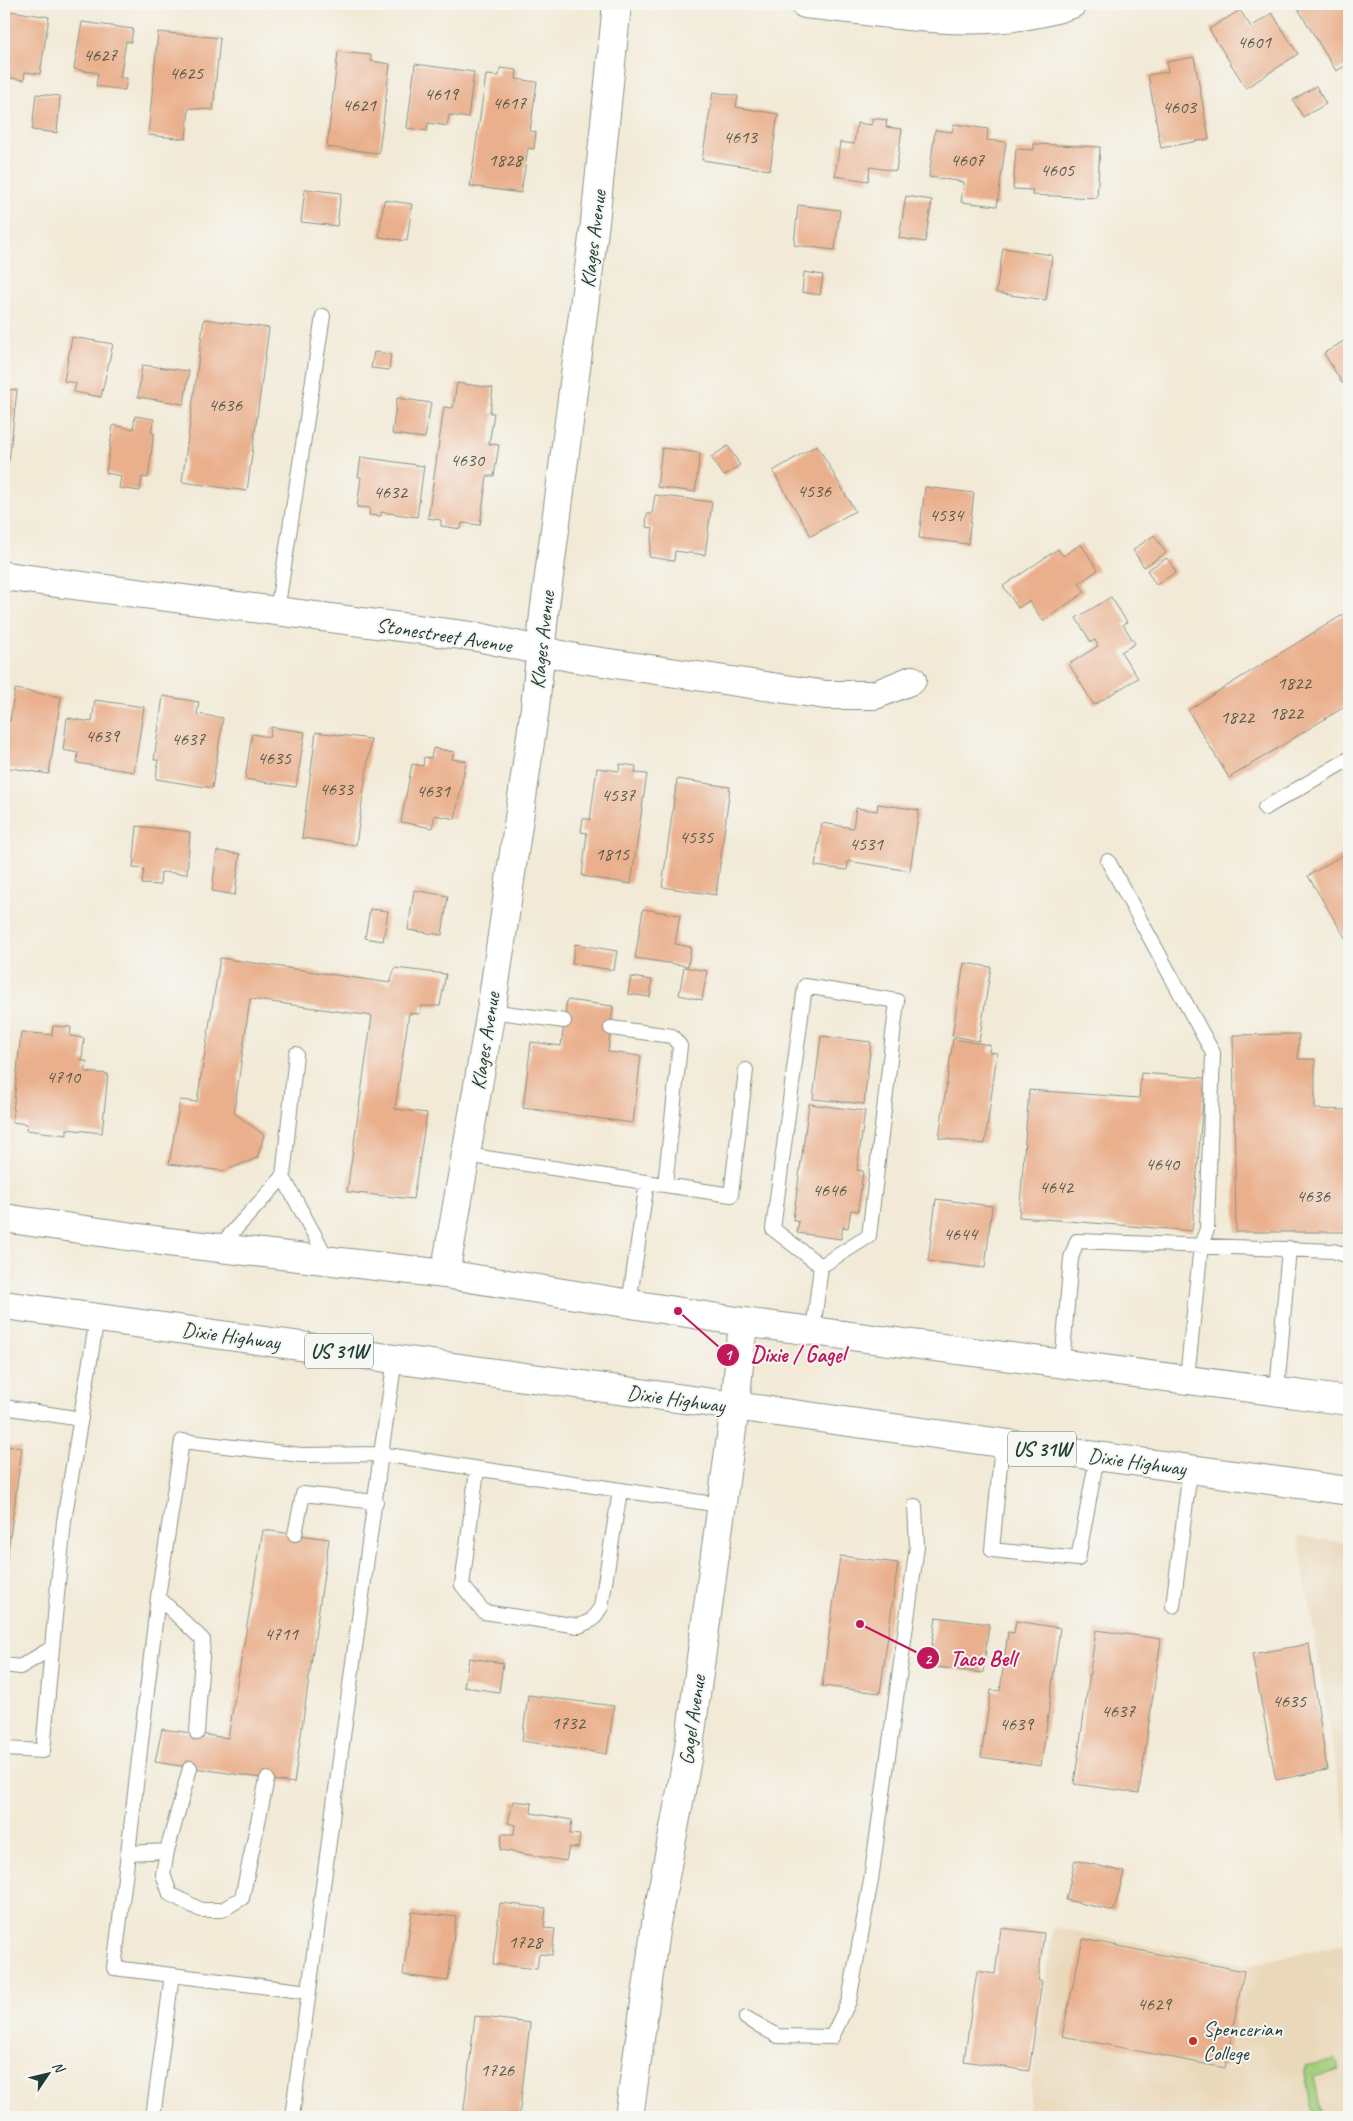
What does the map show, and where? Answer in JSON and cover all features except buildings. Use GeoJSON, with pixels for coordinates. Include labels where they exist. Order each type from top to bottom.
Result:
{"type":"FeatureCollection","features":[{"type":"Feature","properties":{"kind":"street","name":"Klages Avenue"},"geometry":{"type":"LineString","coordinates":[[445,1274],[491,1011],[535,708],[542,651],[544,614],[596,222],[617,4]]}},
{"type":"Feature","properties":{"kind":"street"},"geometry":{"type":"LineString","coordinates":[[805,4],[932,18],[984,20],[1021,17],[1072,4]]}},
{"type":"Feature","properties":{"kind":"street","name":"Stonestreet Avenue"},"geometry":{"type":"LineString","coordinates":[[4,576],[478,637],[585,660],[826,695],[875,695],[912,680]]}},
{"type":"Feature","properties":{"kind":"street"},"geometry":{"type":"LineString","coordinates":[[4,1218],[218,1248],[445,1274],[743,1322],[1062,1364],[1187,1378],[1349,1401]]}},
{"type":"Feature","properties":{"kind":"street","name":"Dixie Highway"},"geometry":{"type":"LineString","coordinates":[[4,1305],[1349,1491]]}},
{"type":"Feature","properties":{"kind":"street","name":"Gagel Avenue"},"geometry":{"type":"LineString","coordinates":[[629,2117],[656,1924],[688,1754],[720,1505],[735,1407],[743,1322]]}},
{"type":"Feature","properties":{"kind":"lane"},"geometry":{"type":"LineString","coordinates":[[277,611],[323,316]]}},
{"type":"Feature","properties":{"kind":"lane"},"geometry":{"type":"LineString","coordinates":[[1265,808],[1349,758]]}},
{"type":"Feature","properties":{"kind":"lane"},"geometry":{"type":"LineString","coordinates":[[1108,861],[1213,1053],[1207,1229],[1202,1244],[1187,1378]]}},
{"type":"Feature","properties":{"kind":"lane"},"geometry":{"type":"LineString","coordinates":[[805,986],[897,1001],[868,1236],[821,1266],[773,1229],[805,986]]}},
{"type":"Feature","properties":{"kind":"lane"},"geometry":{"type":"LineString","coordinates":[[491,1011],[564,1021]]}},
{"type":"Feature","properties":{"kind":"lane"},"geometry":{"type":"LineString","coordinates":[[610,1028],[672,1036],[680,1046],[665,1185]]}},
{"type":"Feature","properties":{"kind":"lane"},"geometry":{"type":"LineString","coordinates":[[296,1054],[283,1176],[328,1260]]}},
{"type":"Feature","properties":{"kind":"lane"},"geometry":{"type":"LineString","coordinates":[[466,1155],[731,1195],[746,1070]]}},
{"type":"Feature","properties":{"kind":"lane"},"geometry":{"type":"LineString","coordinates":[[218,1248],[283,1176]]}},
{"type":"Feature","properties":{"kind":"lane"},"geometry":{"type":"LineString","coordinates":[[629,1304],[647,1182]]}},
{"type":"Feature","properties":{"kind":"lane"},"geometry":{"type":"LineString","coordinates":[[1062,1364],[1071,1258],[1077,1241],[1333,1250],[1346,1255],[1349,1259]]}},
{"type":"Feature","properties":{"kind":"lane"},"geometry":{"type":"LineString","coordinates":[[1277,1391],[1288,1248]]}},
{"type":"Feature","properties":{"kind":"lane"},"geometry":{"type":"LineString","coordinates":[[813,1331],[821,1266]]}},
{"type":"Feature","properties":{"kind":"lane"},"geometry":{"type":"LineString","coordinates":[[4,1749],[43,1751],[64,1522],[97,1318]]}},
{"type":"Feature","properties":{"kind":"lane"},"geometry":{"type":"LineString","coordinates":[[292,2117],[395,1359]]}},
{"type":"Feature","properties":{"kind":"lane"},"geometry":{"type":"LineString","coordinates":[[4,1407],[81,1419]]}},
{"type":"Feature","properties":{"kind":"lane"},"geometry":{"type":"LineString","coordinates":[[309,1992],[114,1968],[158,1597],[182,1441],[301,1455],[381,1454],[477,1470],[720,1505]]}},
{"type":"Feature","properties":{"kind":"lane"},"geometry":{"type":"LineString","coordinates":[[1002,1444],[992,1550],[1078,1559],[1097,1456]]}},
{"type":"Feature","properties":{"kind":"lane"},"geometry":{"type":"LineString","coordinates":[[477,1470],[462,1585],[484,1612],[579,1626],[592,1620],[601,1607],[620,1491]]}},
{"type":"Feature","properties":{"kind":"lane"},"geometry":{"type":"LineString","coordinates":[[1173,1606],[1190,1470]]}},
{"type":"Feature","properties":{"kind":"lane"},"geometry":{"type":"LineString","coordinates":[[295,1534],[303,1494],[376,1502]]}},
{"type":"Feature","properties":{"kind":"lane"},"geometry":{"type":"LineString","coordinates":[[746,2018],[778,2036],[832,2037],[849,2001],[871,1880],[917,1546],[915,1506]]}},
{"type":"Feature","properties":{"kind":"lane"},"geometry":{"type":"LineString","coordinates":[[158,1597],[203,1640],[197,1734]]}},
{"type":"Feature","properties":{"kind":"lane"},"geometry":{"type":"LineString","coordinates":[[4,1665],[20,1666],[52,1648]]}},
{"type":"Feature","properties":{"kind":"lane"},"geometry":{"type":"LineString","coordinates":[[190,1768],[167,1851],[163,1874],[170,1894],[201,1910],[222,1910],[242,1898],[266,1779]]}},
{"type":"Feature","properties":{"kind":"lane"},"geometry":{"type":"LineString","coordinates":[[128,1853],[167,1851]]}},
{"type":"Feature","properties":{"kind":"lane"},"geometry":{"type":"LineString","coordinates":[[153,2117],[172,1975]]}},
{"type":"Feature","properties":{"kind":"shaded area"},"geometry":{"type":"Polygon","coordinates":[[[1298,1536],[1349,1543],[1349,1848],[1298,1536]]]}},
{"type":"Feature","properties":{"kind":"shaded area","name":"Spencerian College"},"geometry":{"type":"Polygon","coordinates":[[[1053,1927],[1245,1965],[1349,1943],[1349,2117],[1027,2117],[1053,1927]]]}},
{"type":"Feature","properties":{"kind":"green space"},"geometry":{"type":"Polygon","coordinates":[[[1336,2060],[1339,2070],[1314,2077],[1322,2117],[1313,2117],[1305,2067],[1336,2060]]]}},
{"type":"Feature","properties":{"kind":"place","name":"Dixie / Gagel"},"geometry":{"type":"Point","coordinates":[678,1311]}},
{"type":"Feature","properties":{"kind":"place","name":"Taco Bell"},"geometry":{"type":"Point","coordinates":[860,1624]}},
{"type":"Feature","properties":{"kind":"place","name":"Spencerian College"},"geometry":{"type":"Point","coordinates":[1193,2041]}}]}
